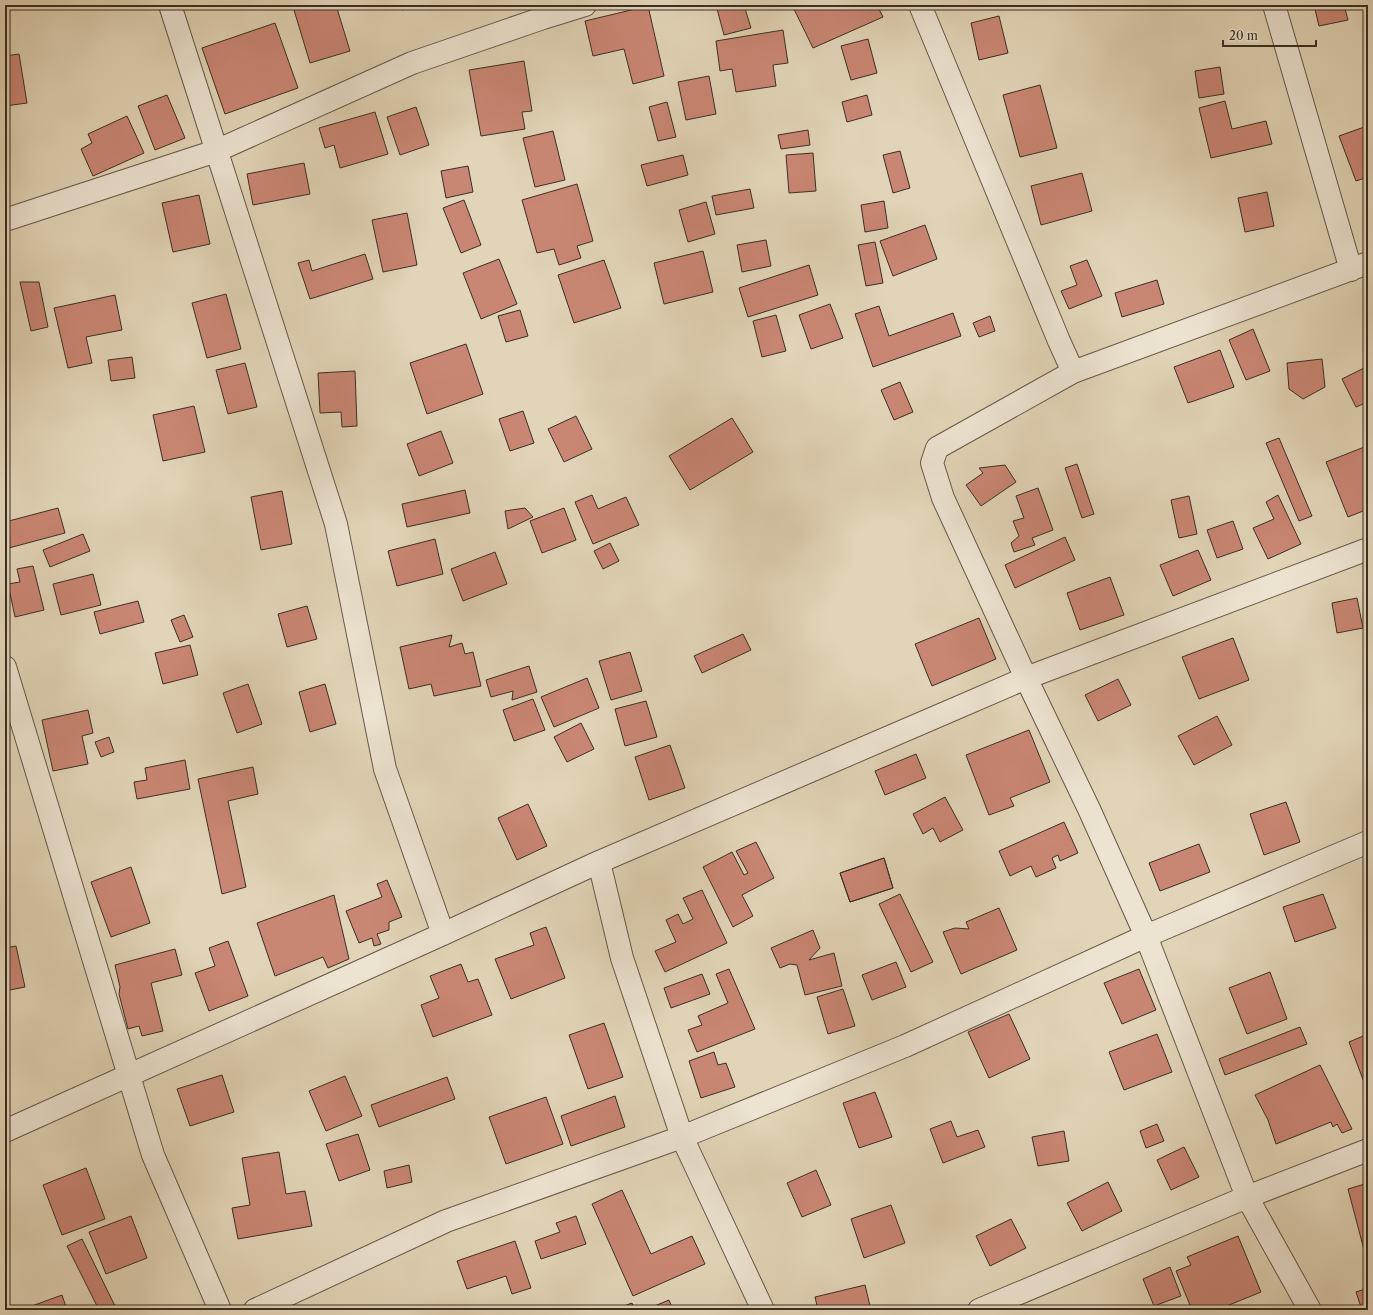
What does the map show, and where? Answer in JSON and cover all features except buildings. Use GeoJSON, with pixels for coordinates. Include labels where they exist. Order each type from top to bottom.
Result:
{"type":"FeatureCollection","features":[{"type":"Feature","properties":{"kind":"street"},"geometry":{"type":"LineString","coordinates":[[170,5],[336,524],[385,769],[443,934]]}},
{"type":"Feature","properties":{"kind":"street"},"geometry":{"type":"LineString","coordinates":[[5,220],[216,151],[412,63],[541,12],[585,5]]}},
{"type":"Feature","properties":{"kind":"street"},"geometry":{"type":"LineString","coordinates":[[920,5],[1073,372]]}},
{"type":"Feature","properties":{"kind":"street"},"geometry":{"type":"LineString","coordinates":[[1274,5],[1360,266],[1073,372],[937,448],[932,463],[943,498],[1026,678],[1089,809],[1146,936],[1247,1197],[1310,1310]]}},
{"type":"Feature","properties":{"kind":"street"},"geometry":{"type":"LineString","coordinates":[[5,1130],[443,934],[599,862],[1026,678],[1368,549]]}},
{"type":"Feature","properties":{"kind":"street"},"geometry":{"type":"LineString","coordinates":[[5,667],[153,1155],[220,1310]]}},
{"type":"Feature","properties":{"kind":"street"},"geometry":{"type":"LineString","coordinates":[[256,1310],[446,1221],[682,1137],[905,1046],[1146,936],[1368,842]]}},
{"type":"Feature","properties":{"kind":"street"},"geometry":{"type":"LineString","coordinates":[[599,862],[622,958],[682,1137],[763,1310]]}},
{"type":"Feature","properties":{"kind":"street"},"geometry":{"type":"LineString","coordinates":[[979,1310],[1247,1197],[1368,1150]]}}]}
